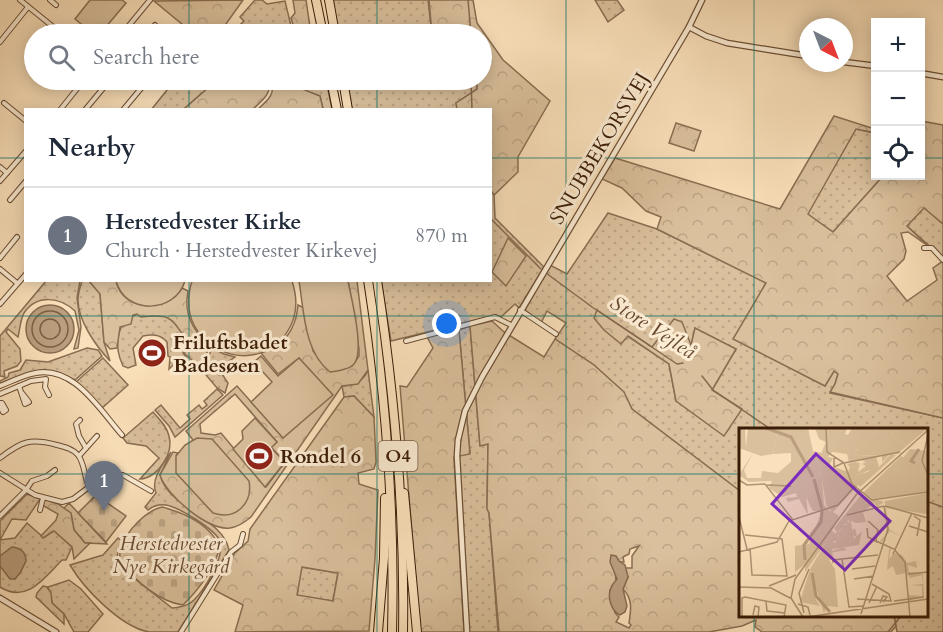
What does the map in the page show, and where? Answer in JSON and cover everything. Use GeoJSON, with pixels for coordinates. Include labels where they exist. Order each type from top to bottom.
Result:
{"type":"FeatureCollection","features":[{"type":"Feature","properties":{"kind":"highway"},"geometry":{"type":"LineString","coordinates":[[316,0],[321,24]]}},
{"type":"Feature","properties":{"kind":"highway"},"geometry":{"type":"LineString","coordinates":[[329,0],[333,24]]}},
{"type":"Feature","properties":{"kind":"highway"},"geometry":{"type":"LineString","coordinates":[[333,90],[337,108]]}},
{"type":"Feature","properties":{"kind":"highway"},"geometry":{"type":"LineString","coordinates":[[345,90],[348,108]]}},
{"type":"Feature","properties":{"kind":"highway","name":"O4"},"geometry":{"type":"LineString","coordinates":[[368,282],[386,425],[392,632]]}},
{"type":"Feature","properties":{"kind":"highway","name":"O4"},"geometry":{"type":"LineString","coordinates":[[377,282],[407,509],[417,632]]}},
{"type":"Feature","properties":{"kind":"highway","name":"O4"},"geometry":{"type":"LineString","coordinates":[[378,353],[385,494],[384,558],[378,632]]}},
{"type":"Feature","properties":{"kind":"highway","name":"O4"},"geometry":{"type":"LineString","coordinates":[[396,430],[402,527],[403,632]]}},
{"type":"Feature","properties":{"kind":"street"},"geometry":{"type":"LineString","coordinates":[[20,0],[49,24]]}},
{"type":"Feature","properties":{"kind":"street"},"geometry":{"type":"LineString","coordinates":[[50,0],[56,5]]}},
{"type":"Feature","properties":{"kind":"street"},"geometry":{"type":"LineString","coordinates":[[130,24],[150,0]]}},
{"type":"Feature","properties":{"kind":"street","name":"SNUBBEKORSVEJ"},"geometry":{"type":"LineString","coordinates":[[467,632],[457,456],[458,440],[470,398],[689,27],[702,0]]}},
{"type":"Feature","properties":{"kind":"street"},"geometry":{"type":"LineString","coordinates":[[0,42],[28,7]]}},
{"type":"Feature","properties":{"kind":"street"},"geometry":{"type":"LineString","coordinates":[[689,27],[718,41],[799,54]]}},
{"type":"Feature","properties":{"kind":"street"},"geometry":{"type":"LineString","coordinates":[[853,63],[871,65]]}},
{"type":"Feature","properties":{"kind":"street"},"geometry":{"type":"LineString","coordinates":[[925,74],[943,77]]}},
{"type":"Feature","properties":{"kind":"street"},"geometry":{"type":"LineString","coordinates":[[62,108],[76,90]]}},
{"type":"Feature","properties":{"kind":"street"},"geometry":{"type":"LineString","coordinates":[[87,108],[102,90]]}},
{"type":"Feature","properties":{"kind":"street"},"geometry":{"type":"LineString","coordinates":[[125,108],[140,90]]}},
{"type":"Feature","properties":{"kind":"street"},"geometry":{"type":"LineString","coordinates":[[4,103],[24,119]]}},
{"type":"Feature","properties":{"kind":"street"},"geometry":{"type":"LineString","coordinates":[[0,182],[24,153]]}},
{"type":"Feature","properties":{"kind":"street"},"geometry":{"type":"LineString","coordinates":[[19,158],[24,162]]}},
{"type":"Feature","properties":{"kind":"street"},"geometry":{"type":"LineString","coordinates":[[0,168],[7,173]]}},
{"type":"Feature","properties":{"kind":"street"},"geometry":{"type":"LineString","coordinates":[[10,200],[24,183]]}},
{"type":"Feature","properties":{"kind":"street"},"geometry":{"type":"LineString","coordinates":[[0,258],[17,237]]}},
{"type":"Feature","properties":{"kind":"street"},"geometry":{"type":"LineString","coordinates":[[924,248],[932,248],[943,260]]}},
{"type":"Feature","properties":{"kind":"street"},"geometry":{"type":"LineString","coordinates":[[0,269],[17,283]]}},
{"type":"Feature","properties":{"kind":"street"},"geometry":{"type":"LineString","coordinates":[[0,304],[24,275]]}},
{"type":"Feature","properties":{"kind":"street"},"geometry":{"type":"LineString","coordinates":[[520,310],[556,334]]}},
{"type":"Feature","properties":{"kind":"street"},"geometry":{"type":"LineString","coordinates":[[406,341],[495,317],[511,326]]}},
{"type":"Feature","properties":{"kind":"street"},"geometry":{"type":"LineString","coordinates":[[0,386],[32,373],[54,373],[64,376],[78,385],[122,435]]}},
{"type":"Feature","properties":{"kind":"street"},"geometry":{"type":"LineString","coordinates":[[0,394],[46,379],[45,387],[49,395]]}},
{"type":"Feature","properties":{"kind":"street"},"geometry":{"type":"LineString","coordinates":[[19,386],[22,393]]}},
{"type":"Feature","properties":{"kind":"street"},"geometry":{"type":"LineString","coordinates":[[80,420],[76,424],[79,436],[86,448]]}},
{"type":"Feature","properties":{"kind":"street"},"geometry":{"type":"LineString","coordinates":[[79,456],[97,436]]}},
{"type":"Feature","properties":{"kind":"street"},"geometry":{"type":"LineString","coordinates":[[0,458],[21,444],[39,441],[69,448],[79,456],[89,487]]}},
{"type":"Feature","properties":{"kind":"street"},"geometry":{"type":"LineString","coordinates":[[0,516],[32,481],[47,476],[55,470]]}},
{"type":"Feature","properties":{"kind":"street"},"geometry":{"type":"LineString","coordinates":[[0,473],[43,498],[67,501],[73,500],[89,487],[104,480],[123,475],[145,485],[151,491]]}},
{"type":"Feature","properties":{"kind":"street"},"geometry":{"type":"LineString","coordinates":[[104,480],[105,492]]}},
{"type":"Feature","properties":{"kind":"street"},"geometry":{"type":"LineString","coordinates":[[40,510],[43,498]]}},
{"type":"Feature","properties":{"kind":"street"},"geometry":{"type":"LineString","coordinates":[[181,632],[231,552],[240,545],[243,534]]}},
{"type":"Feature","properties":{"kind":"street"},"geometry":{"type":"LineString","coordinates":[[0,597],[56,632]]}},
{"type":"Feature","properties":{"kind":"green space"},"geometry":{"type":"Polygon","coordinates":[[[90,0],[122,0],[126,3],[108,24],[81,24],[75,19],[90,0]]]}},
{"type":"Feature","properties":{"kind":"green space"},"geometry":{"type":"Polygon","coordinates":[[[243,0],[226,24],[182,24],[154,1],[243,0]]]}},
{"type":"Feature","properties":{"kind":"green space"},"geometry":{"type":"Polygon","coordinates":[[[255,0],[262,0],[267,4],[285,1],[291,24],[241,24],[244,21],[240,17],[255,0]]]}},
{"type":"Feature","properties":{"kind":"green space"},"geometry":{"type":"Polygon","coordinates":[[[293,0],[306,0],[310,24],[293,24],[291,18],[295,13],[293,0]]]}},
{"type":"Feature","properties":{"kind":"green space"},"geometry":{"type":"Polygon","coordinates":[[[332,0],[428,0],[431,24],[336,24],[332,0]]]}},
{"type":"Feature","properties":{"kind":"green space"},"geometry":{"type":"Polygon","coordinates":[[[429,0],[473,0],[478,24],[431,24],[429,0]]]}},
{"type":"Feature","properties":{"kind":"green space"},"geometry":{"type":"Polygon","coordinates":[[[595,0],[617,0],[624,10],[608,22],[595,0]]]}},
{"type":"Feature","properties":{"kind":"green space"},"geometry":{"type":"Polygon","coordinates":[[[492,44],[503,60],[550,101],[518,157],[518,172],[494,195],[492,192],[492,108],[457,108],[456,103],[476,90],[492,90],[492,44]]]}},
{"type":"Feature","properties":{"kind":"green space"},"geometry":{"type":"Polygon","coordinates":[[[167,90],[206,90],[185,108],[153,108],[167,90]]]}},
{"type":"Feature","properties":{"kind":"green space"},"geometry":{"type":"Polygon","coordinates":[[[206,90],[269,90],[254,108],[185,108],[206,90]]]}},
{"type":"Feature","properties":{"kind":"green space"},"geometry":{"type":"Polygon","coordinates":[[[272,90],[305,90],[320,96],[323,108],[259,108],[272,90]]]}},
{"type":"Feature","properties":{"kind":"green space"},"geometry":{"type":"Polygon","coordinates":[[[303,90],[328,90],[332,108],[323,108],[320,96],[303,90]]]}},
{"type":"Feature","properties":{"kind":"green space"},"geometry":{"type":"Polygon","coordinates":[[[348,90],[476,90],[456,103],[457,108],[352,108],[348,90]]]}},
{"type":"Feature","properties":{"kind":"green space"},"geometry":{"type":"Polygon","coordinates":[[[834,116],[871,128],[871,132],[856,129],[808,214],[833,232],[879,180],[925,180],[925,122],[943,125],[943,224],[924,208],[907,226],[928,246],[908,232],[901,233],[906,251],[904,259],[887,276],[907,301],[937,280],[933,268],[943,261],[943,418],[830,392],[838,374],[834,371],[825,386],[733,339],[766,283],[657,229],[661,217],[646,211],[622,188],[602,179],[615,158],[780,209],[834,116]]]}},
{"type":"Feature","properties":{"kind":"green space"},"geometry":{"type":"Polygon","coordinates":[[[676,123],[701,131],[694,151],[669,143],[676,123]]]}},
{"type":"Feature","properties":{"kind":"green space"},"geometry":{"type":"Polygon","coordinates":[[[856,129],[871,132],[871,180],[879,180],[833,232],[807,214],[856,129]]]}},
{"type":"Feature","properties":{"kind":"green space"},"geometry":{"type":"Polygon","coordinates":[[[492,191],[495,218],[544,267],[519,308],[515,304],[501,317],[496,315],[391,341],[381,282],[492,282],[492,191]]]}},
{"type":"Feature","properties":{"kind":"green space"},"geometry":{"type":"Polygon","coordinates":[[[924,207],[943,224],[943,258],[907,226],[924,207]]]}},
{"type":"Feature","properties":{"kind":"green space"},"geometry":{"type":"Polygon","coordinates":[[[608,213],[657,229],[766,283],[734,339],[825,386],[834,371],[838,374],[830,393],[943,418],[943,632],[897,632],[894,617],[928,617],[928,428],[739,428],[739,490],[632,409],[623,392],[594,365],[555,339],[566,323],[547,311],[541,323],[525,310],[550,265],[567,274],[608,213]],[[598,311],[627,336],[669,364],[676,401],[712,390],[736,349],[695,328],[691,346],[652,347],[598,311]]]}},
{"type":"Feature","properties":{"kind":"green space"},"geometry":{"type":"Polygon","coordinates":[[[508,238],[526,256],[506,286],[492,272],[508,238]]]}},
{"type":"Feature","properties":{"kind":"green space"},"geometry":{"type":"Polygon","coordinates":[[[45,282],[80,282],[77,298],[81,327],[78,348],[74,349],[79,330],[75,311],[56,300],[42,300],[29,307],[24,313],[18,337],[8,329],[6,332],[20,349],[21,361],[17,366],[4,371],[5,377],[0,376],[0,336],[45,282]]]}},
{"type":"Feature","properties":{"kind":"green space"},"geometry":{"type":"Polygon","coordinates":[[[82,282],[90,282],[100,293],[104,342],[110,361],[84,325],[79,308],[79,290],[82,282]]]}},
{"type":"Feature","properties":{"kind":"green space"},"geometry":{"type":"Polygon","coordinates":[[[90,282],[116,282],[127,299],[146,306],[166,302],[182,288],[188,291],[188,315],[209,348],[202,364],[198,366],[184,353],[190,345],[171,320],[160,316],[133,315],[131,324],[120,327],[117,348],[110,349],[104,342],[100,294],[90,282]]]}},
{"type":"Feature","properties":{"kind":"green space"},"geometry":{"type":"Polygon","coordinates":[[[117,282],[185,282],[180,292],[171,300],[150,306],[139,305],[129,300],[121,292],[117,282]]]}},
{"type":"Feature","properties":{"kind":"green space"},"geometry":{"type":"Polygon","coordinates":[[[192,282],[292,282],[296,303],[291,325],[278,343],[261,353],[242,355],[223,351],[206,341],[194,326],[189,305],[192,282]]]}},
{"type":"Feature","properties":{"kind":"green space"},"geometry":{"type":"Polygon","coordinates":[[[299,282],[348,282],[358,338],[357,359],[351,367],[330,372],[321,364],[310,342],[299,282]]]}},
{"type":"Feature","properties":{"kind":"green space"},"geometry":{"type":"Polygon","coordinates":[[[348,282],[357,282],[368,370],[358,384],[342,386],[251,517],[236,527],[211,524],[189,510],[170,492],[160,475],[173,452],[178,453],[176,456],[193,440],[186,431],[237,386],[283,438],[332,395],[299,358],[278,374],[261,353],[276,346],[287,335],[295,322],[298,305],[304,308],[313,351],[328,370],[334,371],[352,366],[359,356],[348,282]],[[235,394],[200,424],[201,433],[215,435],[221,433],[266,487],[285,462],[271,447],[277,442],[235,394]]]}},
{"type":"Feature","properties":{"kind":"green space"},"geometry":{"type":"Polygon","coordinates":[[[597,310],[652,347],[674,319],[682,322],[691,345],[695,328],[736,349],[712,390],[742,409],[724,436],[676,401],[669,364],[628,336],[621,344],[594,318],[597,310]]]}},
{"type":"Feature","properties":{"kind":"green space"},"geometry":{"type":"Polygon","coordinates":[[[137,314],[165,316],[174,322],[190,345],[183,353],[187,358],[183,365],[175,363],[169,369],[170,357],[167,342],[162,337],[153,335],[143,336],[133,348],[136,365],[128,368],[123,366],[118,351],[118,336],[124,323],[137,314]]]}},
{"type":"Feature","properties":{"kind":"green space"},"geometry":{"type":"Polygon","coordinates":[[[492,321],[504,332],[544,357],[555,339],[594,365],[624,392],[632,409],[739,490],[739,617],[894,617],[896,626],[891,632],[762,632],[755,627],[756,620],[742,626],[709,632],[499,632],[487,509],[488,444],[480,446],[470,326],[492,321]],[[639,546],[630,549],[629,554],[623,557],[624,562],[621,562],[615,571],[616,582],[610,590],[615,613],[619,617],[616,622],[629,628],[631,625],[629,623],[630,605],[623,589],[628,577],[624,570],[632,568],[632,556],[639,546]]]}},
{"type":"Feature","properties":{"kind":"green space"},"geometry":{"type":"Polygon","coordinates":[[[470,326],[480,445],[488,444],[487,508],[498,632],[464,632],[454,456],[470,453],[459,330],[470,326]]]}},
{"type":"Feature","properties":{"kind":"green space"},"geometry":{"type":"Polygon","coordinates":[[[459,330],[470,454],[454,457],[464,632],[420,632],[400,386],[407,387],[433,348],[427,337],[459,330]]]}},
{"type":"Feature","properties":{"kind":"green space"},"geometry":{"type":"Polygon","coordinates":[[[87,348],[98,350],[102,356],[75,380],[46,371],[29,373],[0,384],[0,381],[8,377],[9,373],[20,370],[26,360],[48,362],[87,348]]]}},
{"type":"Feature","properties":{"kind":"green space"},"geometry":{"type":"Polygon","coordinates":[[[212,348],[235,357],[222,366],[222,374],[228,383],[225,393],[217,388],[201,369],[212,348]]]}},
{"type":"Feature","properties":{"kind":"green space"},"geometry":{"type":"Polygon","coordinates":[[[261,356],[278,376],[299,358],[333,395],[283,438],[251,402],[272,382],[254,362],[261,356]]]}},
{"type":"Feature","properties":{"kind":"green space"},"geometry":{"type":"Polygon","coordinates":[[[103,358],[128,385],[101,409],[76,382],[103,358]]]}},
{"type":"Feature","properties":{"kind":"green space"},"geometry":{"type":"Polygon","coordinates":[[[368,370],[374,417],[354,396],[344,397],[342,386],[358,382],[368,370]]]}},
{"type":"Feature","properties":{"kind":"green space"},"geometry":{"type":"Polygon","coordinates":[[[217,389],[223,395],[175,437],[155,410],[161,405],[180,428],[190,419],[187,415],[199,405],[202,409],[207,405],[204,401],[217,389]]]}},
{"type":"Feature","properties":{"kind":"green space"},"geometry":{"type":"Polygon","coordinates":[[[354,396],[374,417],[376,462],[374,469],[358,473],[359,484],[378,490],[369,631],[235,632],[243,605],[214,590],[235,553],[248,541],[250,529],[344,397],[354,396]],[[302,567],[297,595],[333,601],[338,573],[302,567]]]}},
{"type":"Feature","properties":{"kind":"green space"},"geometry":{"type":"Polygon","coordinates":[[[153,412],[168,432],[169,450],[163,464],[153,474],[140,479],[159,458],[146,446],[127,443],[123,438],[153,412]]]}},
{"type":"Feature","properties":{"kind":"green space","name":"Rondel 6"},"geometry":{"type":"Polygon","coordinates":[[[255,418],[277,442],[271,448],[285,462],[265,487],[233,449],[243,439],[242,431],[255,418]]]}},
{"type":"Feature","properties":{"kind":"green space"},"geometry":{"type":"Polygon","coordinates":[[[197,438],[212,439],[249,481],[248,496],[236,512],[221,515],[213,513],[176,473],[176,456],[185,445],[197,438]]]}},
{"type":"Feature","properties":{"kind":"green space"},"geometry":{"type":"Polygon","coordinates":[[[171,452],[160,475],[165,487],[174,497],[217,530],[225,539],[229,550],[178,632],[149,632],[127,623],[104,606],[84,585],[70,565],[103,555],[118,538],[122,541],[118,551],[118,560],[129,576],[172,608],[184,606],[194,600],[217,563],[221,547],[217,536],[196,519],[179,510],[164,505],[154,506],[148,510],[145,507],[156,493],[156,477],[171,452]]]}},
{"type":"Feature","properties":{"kind":"green space"},"geometry":{"type":"Polygon","coordinates":[[[27,494],[40,499],[26,520],[12,519],[0,540],[0,521],[27,494]]]}},
{"type":"Feature","properties":{"kind":"green space"},"geometry":{"type":"Polygon","coordinates":[[[96,495],[126,516],[106,542],[78,513],[96,495]]]}},
{"type":"Feature","properties":{"kind":"green space"},"geometry":{"type":"Polygon","coordinates":[[[45,499],[71,513],[74,530],[85,543],[90,543],[74,559],[72,547],[54,531],[43,538],[41,536],[56,520],[58,514],[42,505],[45,499]]]}},
{"type":"Feature","properties":{"kind":"green space"},"geometry":{"type":"Polygon","coordinates":[[[69,503],[107,544],[85,543],[74,530],[71,514],[63,509],[69,503]]]}},
{"type":"Feature","properties":{"kind":"green space","name":"Herstedvester Nye Kirkegård"},"geometry":{"type":"Polygon","coordinates":[[[162,507],[196,521],[210,532],[220,547],[205,579],[183,605],[156,595],[120,562],[120,549],[132,528],[143,517],[162,507]]]}},
{"type":"Feature","properties":{"kind":"green space"},"geometry":{"type":"Polygon","coordinates":[[[27,523],[43,537],[54,530],[72,547],[66,560],[62,560],[42,581],[27,591],[19,592],[0,587],[0,540],[15,538],[27,523]]]}},
{"type":"Feature","properties":{"kind":"green space"},"geometry":{"type":"Polygon","coordinates":[[[301,567],[338,573],[333,601],[297,596],[301,567]]]}},
{"type":"Feature","properties":{"kind":"green space"},"geometry":{"type":"Polygon","coordinates":[[[69,580],[81,589],[103,614],[88,632],[74,632],[64,614],[52,603],[48,587],[69,580]]]}},
{"type":"Feature","properties":{"kind":"green space"},"geometry":{"type":"Polygon","coordinates":[[[43,586],[47,587],[51,593],[52,603],[64,614],[64,624],[36,597],[43,586]]]}},
{"type":"Feature","properties":{"kind":"water"},"geometry":{"type":"Polygon","coordinates":[[[50,305],[67,312],[74,329],[67,346],[50,353],[33,346],[26,329],[33,312],[50,305]]]}},
{"type":"Feature","properties":{"kind":"water","name":"Friluftsbadet Badesøen"},"geometry":{"type":"Polygon","coordinates":[[[149,339],[160,342],[165,348],[165,356],[163,355],[161,359],[164,357],[163,359],[153,366],[148,366],[153,361],[152,356],[146,358],[147,365],[140,360],[138,353],[140,352],[142,346],[141,348],[140,346],[149,339]]]}},
{"type":"Feature","properties":{"kind":"water"},"geometry":{"type":"Polygon","coordinates":[[[12,547],[22,551],[26,558],[15,579],[10,579],[0,566],[0,556],[12,547]]]}},
{"type":"Feature","properties":{"kind":"water"},"geometry":{"type":"Polygon","coordinates":[[[611,555],[616,556],[625,565],[628,577],[623,589],[627,606],[625,612],[620,615],[612,607],[610,599],[611,587],[617,579],[610,562],[611,555]]]}},
{"type":"Feature","properties":{"kind":"waterway","name":"Store Vejleå"},"geometry":{"type":"LineString","coordinates":[[468,0],[470,24]]}},
{"type":"Feature","properties":{"kind":"waterway","name":"Store Vejleå"},"geometry":{"type":"LineString","coordinates":[[471,90],[472,108]]}},
{"type":"Feature","properties":{"kind":"waterway","name":"Store Vejleå"},"geometry":{"type":"LineString","coordinates":[[492,220],[541,269]]}},
{"type":"Feature","properties":{"kind":"waterway","name":"Store Vejleå"},"geometry":{"type":"LineString","coordinates":[[546,273],[677,364],[683,363]]}},
{"type":"Feature","properties":{"kind":"waterway","name":"Store Vejleå"},"geometry":{"type":"LineString","coordinates":[[702,376],[713,390],[769,428]]}},
{"type":"Feature","properties":{"kind":"waterway","name":"Store Vejleå"},"geometry":{"type":"LineString","coordinates":[[928,502],[943,507]]}},
{"type":"Feature","properties":{"kind":"waterway"},"geometry":{"type":"LineString","coordinates":[[888,632],[900,617]]}},
{"type":"Feature","properties":{"kind":"place","name":"Friluftsbadet Badesøen"},"geometry":{"type":"Point","coordinates":[152,353]}},
{"type":"Feature","properties":{"kind":"place","name":"Rondel 6"},"geometry":{"type":"Point","coordinates":[259,456]}},
{"type":"Feature","properties":{"kind":"place","name":"Herstedvester Kirke"},"geometry":{"type":"Point","coordinates":[104,511]}}]}
